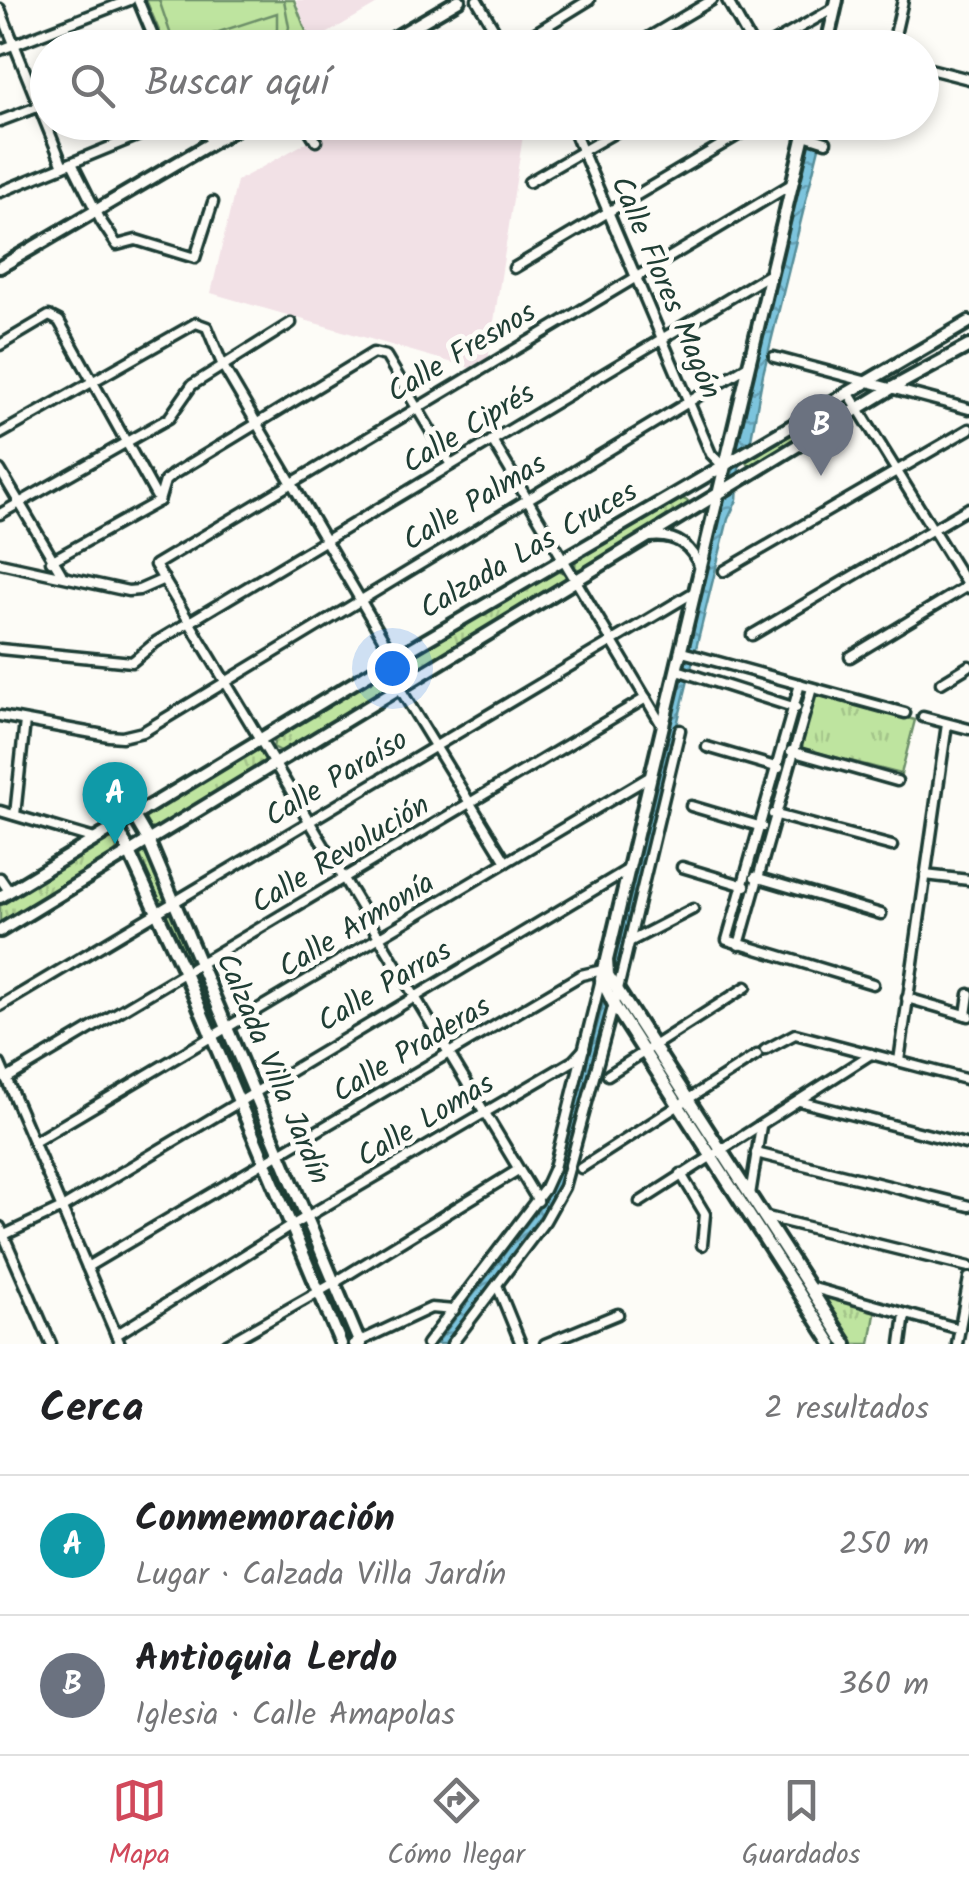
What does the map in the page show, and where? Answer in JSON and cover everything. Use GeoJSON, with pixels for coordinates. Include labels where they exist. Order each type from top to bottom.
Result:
{"type":"FeatureCollection","features":[{"type":"Feature","properties":{"kind":"street"},"geometry":{"type":"LineString","coordinates":[[53,30],[130,0]]}},
{"type":"Feature","properties":{"kind":"street"},"geometry":{"type":"LineString","coordinates":[[138,0],[150,30]]}},
{"type":"Feature","properties":{"kind":"street"},"geometry":{"type":"LineString","coordinates":[[408,30],[460,0]]}},
{"type":"Feature","properties":{"kind":"street"},"geometry":{"type":"LineString","coordinates":[[477,0],[496,30]]}},
{"type":"Feature","properties":{"kind":"street"},"geometry":{"type":"LineString","coordinates":[[540,30],[589,0]]}},
{"type":"Feature","properties":{"kind":"street"},"geometry":{"type":"LineString","coordinates":[[661,30],[712,0]]}},
{"type":"Feature","properties":{"kind":"street"},"geometry":{"type":"LineString","coordinates":[[726,0],[744,30]]}},
{"type":"Feature","properties":{"kind":"street"},"geometry":{"type":"LineString","coordinates":[[896,30],[903,0]]}},
{"type":"Feature","properties":{"kind":"street"},"geometry":{"type":"LineString","coordinates":[[831,30],[836,3]]}},
{"type":"Feature","properties":{"kind":"street"},"geometry":{"type":"LineString","coordinates":[[793,30],[836,3]]}},
{"type":"Feature","properties":{"kind":"street"},"geometry":{"type":"LineString","coordinates":[[0,10],[30,78]]}},
{"type":"Feature","properties":{"kind":"street"},"geometry":{"type":"LineString","coordinates":[[0,50],[30,39]]}},
{"type":"Feature","properties":{"kind":"street"},"geometry":{"type":"LineString","coordinates":[[939,71],[969,79]]}},
{"type":"Feature","properties":{"kind":"street"},"geometry":{"type":"LineString","coordinates":[[0,122],[30,109]]}},
{"type":"Feature","properties":{"kind":"street"},"geometry":{"type":"LineString","coordinates":[[58,140],[68,165],[117,245],[136,240],[195,258],[213,202]]}},
{"type":"Feature","properties":{"kind":"street"},"geometry":{"type":"LineString","coordinates":[[0,192],[128,140]]}},
{"type":"Feature","properties":{"kind":"street"},"geometry":{"type":"LineString","coordinates":[[0,267],[216,140]]}},
{"type":"Feature","properties":{"kind":"street","name":"Calle Flores Magón"},"geometry":{"type":"LineString","coordinates":[[577,140],[712,454],[724,467]]}},
{"type":"Feature","properties":{"kind":"street"},"geometry":{"type":"LineString","coordinates":[[529,182],[602,140]]}},
{"type":"Feature","properties":{"kind":"street"},"geometry":{"type":"LineString","coordinates":[[514,268],[730,140]]}},
{"type":"Feature","properties":{"kind":"street"},"geometry":{"type":"LineString","coordinates":[[427,1344],[538,1202],[554,1168],[584,1049],[608,976],[629,869],[805,140]]}},
{"type":"Feature","properties":{"kind":"street","name":"Calle Fresnos"},"geometry":{"type":"LineString","coordinates":[[164,579],[155,565],[792,183]]}},
{"type":"Feature","properties":{"kind":"street","name":"Calle Ciprés"},"geometry":{"type":"LineString","coordinates":[[0,648],[132,662],[190,622],[770,274]]}},
{"type":"Feature","properties":{"kind":"street"},"geometry":{"type":"LineString","coordinates":[[0,345],[49,316],[54,317],[158,502]]}},
{"type":"Feature","properties":{"kind":"street"},"geometry":{"type":"LineString","coordinates":[[0,514],[169,418],[180,406],[187,389],[291,322]]}},
{"type":"Feature","properties":{"kind":"street","name":"Calzada Las Cruces"},"geometry":{"type":"LineString","coordinates":[[4,894],[969,322]]}},
{"type":"Feature","properties":{"kind":"street"},"geometry":{"type":"LineString","coordinates":[[0,434],[196,324],[207,327],[223,366],[360,598],[398,687],[506,862]]}},
{"type":"Feature","properties":{"kind":"street","name":"Calzada Las Cruces"},"geometry":{"type":"LineString","coordinates":[[0,931],[892,388],[969,346]]}},
{"type":"Feature","properties":{"kind":"street"},"geometry":{"type":"LineString","coordinates":[[51,562],[158,502],[164,481],[368,354],[378,352],[386,356],[452,465]]}},
{"type":"Feature","properties":{"kind":"street"},"geometry":{"type":"LineString","coordinates":[[774,357],[969,409]]}},
{"type":"Feature","properties":{"kind":"street","name":"Calle Palmas"},"geometry":{"type":"LineString","coordinates":[[0,716],[109,736],[132,736],[748,366]]}},
{"type":"Feature","properties":{"kind":"street"},"geometry":{"type":"LineString","coordinates":[[848,392],[969,586],[850,657]]}},
{"type":"Feature","properties":{"kind":"street"},"geometry":{"type":"LineString","coordinates":[[724,571],[969,429]]}},
{"type":"Feature","properties":{"kind":"street"},"geometry":{"type":"LineString","coordinates":[[732,432],[742,448],[751,450]]}},
{"type":"Feature","properties":{"kind":"street"},"geometry":{"type":"LineString","coordinates":[[492,440],[664,726]]}},
{"type":"Feature","properties":{"kind":"street"},"geometry":{"type":"LineString","coordinates":[[724,467],[746,478]]}},
{"type":"Feature","properties":{"kind":"street"},"geometry":{"type":"LineString","coordinates":[[0,470],[51,562],[65,575]]}},
{"type":"Feature","properties":{"kind":"street"},"geometry":{"type":"LineString","coordinates":[[752,636],[969,508]]}},
{"type":"Feature","properties":{"kind":"street"},"geometry":{"type":"LineString","coordinates":[[650,537],[678,540],[695,556],[701,572]]}},
{"type":"Feature","properties":{"kind":"street"},"geometry":{"type":"LineString","coordinates":[[0,563],[128,590],[139,590],[164,579],[538,1202]]}},
{"type":"Feature","properties":{"kind":"street","name":"Calle Paraíso"},"geometry":{"type":"LineString","coordinates":[[0,1006],[696,591]]}},
{"type":"Feature","properties":{"kind":"street"},"geometry":{"type":"LineString","coordinates":[[682,652],[905,714]]}},
{"type":"Feature","properties":{"kind":"street"},"geometry":{"type":"LineString","coordinates":[[695,675],[699,658]]}},
{"type":"Feature","properties":{"kind":"street"},"geometry":{"type":"LineString","coordinates":[[723,686],[729,665]]}},
{"type":"Feature","properties":{"kind":"street"},"geometry":{"type":"LineString","coordinates":[[941,683],[969,666]]}},
{"type":"Feature","properties":{"kind":"street"},"geometry":{"type":"LineString","coordinates":[[677,670],[805,711]]}},
{"type":"Feature","properties":{"kind":"street"},"geometry":{"type":"LineString","coordinates":[[800,684],[728,942],[873,984]]}},
{"type":"Feature","properties":{"kind":"street"},"geometry":{"type":"LineString","coordinates":[[739,945],[812,688]]}},
{"type":"Feature","properties":{"kind":"street","name":"Calle Revolución"},"geometry":{"type":"LineString","coordinates":[[6,1079],[646,698]]}},
{"type":"Feature","properties":{"kind":"street"},"geometry":{"type":"LineString","coordinates":[[923,718],[969,729]]}},
{"type":"Feature","properties":{"kind":"street"},"geometry":{"type":"LineString","coordinates":[[15,816],[25,721]]}},
{"type":"Feature","properties":{"kind":"street"},"geometry":{"type":"LineString","coordinates":[[899,1061],[947,724]]}},
{"type":"Feature","properties":{"kind":"street"},"geometry":{"type":"LineString","coordinates":[[452,1344],[546,1220],[564,1187],[613,1003],[608,976],[628,942],[680,730]]}},
{"type":"Feature","properties":{"kind":"street"},"geometry":{"type":"LineString","coordinates":[[707,747],[788,770]]}},
{"type":"Feature","properties":{"kind":"street"},"geometry":{"type":"LineString","coordinates":[[782,749],[897,781]]}},
{"type":"Feature","properties":{"kind":"street","name":"Calle Armonía"},"geometry":{"type":"LineString","coordinates":[[34,1142],[652,776]]}},
{"type":"Feature","properties":{"kind":"street"},"geometry":{"type":"LineString","coordinates":[[99,794],[118,796],[134,816]]}},
{"type":"Feature","properties":{"kind":"street"},"geometry":{"type":"LineString","coordinates":[[691,806],[771,829]]}},
{"type":"Feature","properties":{"kind":"street"},"geometry":{"type":"LineString","coordinates":[[0,811],[94,840]]}},
{"type":"Feature","properties":{"kind":"street"},"geometry":{"type":"LineString","coordinates":[[764,811],[892,846]]}},
{"type":"Feature","properties":{"kind":"street","name":"Calzada Villa Jardín"},"geometry":{"type":"LineString","coordinates":[[134,816],[148,840],[357,1343]]}},
{"type":"Feature","properties":{"kind":"street","name":"Calzada Villa Jardín"},"geometry":{"type":"LineString","coordinates":[[117,826],[185,974],[341,1344]]}},
{"type":"Feature","properties":{"kind":"street"},"geometry":{"type":"LineString","coordinates":[[682,867],[754,889]]}},
{"type":"Feature","properties":{"kind":"street","name":"Calle Parras"},"geometry":{"type":"LineString","coordinates":[[1,1233],[62,1208],[629,869]]}},
{"type":"Feature","properties":{"kind":"street"},"geometry":{"type":"LineString","coordinates":[[746,874],[881,914]]}},
{"type":"Feature","properties":{"kind":"street"},"geometry":{"type":"LineString","coordinates":[[924,875],[969,880]]}},
{"type":"Feature","properties":{"kind":"street"},"geometry":{"type":"LineString","coordinates":[[0,878],[4,894]]}},
{"type":"Feature","properties":{"kind":"street"},"geometry":{"type":"LineString","coordinates":[[628,942],[693,909]]}},
{"type":"Feature","properties":{"kind":"street","name":"Calle Praderas"},"geometry":{"type":"LineString","coordinates":[[87,1266],[581,975],[608,976]]}},
{"type":"Feature","properties":{"kind":"street"},"geometry":{"type":"LineString","coordinates":[[608,976],[649,1049],[721,1149],[846,1344]]}},
{"type":"Feature","properties":{"kind":"street"},"geometry":{"type":"LineString","coordinates":[[608,1076],[746,987]]}},
{"type":"Feature","properties":{"kind":"street"},"geometry":{"type":"LineString","coordinates":[[907,998],[968,1016],[969,994]]}},
{"type":"Feature","properties":{"kind":"street"},"geometry":{"type":"LineString","coordinates":[[613,1003],[649,1049]]}},
{"type":"Feature","properties":{"kind":"street"},"geometry":{"type":"LineString","coordinates":[[581,1168],[761,1052],[796,1034],[969,1080]]}},
{"type":"Feature","properties":{"kind":"street","name":"Calle Lomas"},"geometry":{"type":"LineString","coordinates":[[118,1339],[292,1226],[573,1060],[584,1049]]}},
{"type":"Feature","properties":{"kind":"street"},"geometry":{"type":"LineString","coordinates":[[640,1202],[872,1054]]}},
{"type":"Feature","properties":{"kind":"street"},"geometry":{"type":"LineString","coordinates":[[0,1064],[118,1339]]}},
{"type":"Feature","properties":{"kind":"street"},"geometry":{"type":"LineString","coordinates":[[800,1101],[969,1145]]}},
{"type":"Feature","properties":{"kind":"street"},"geometry":{"type":"LineString","coordinates":[[684,1102],[710,1155],[832,1344]]}},
{"type":"Feature","properties":{"kind":"street"},"geometry":{"type":"LineString","coordinates":[[746,1212],[760,1126]]}},
{"type":"Feature","properties":{"kind":"street"},"geometry":{"type":"LineString","coordinates":[[756,1154],[969,1206]]}},
{"type":"Feature","properties":{"kind":"street"},"geometry":{"type":"LineString","coordinates":[[227,1344],[334,1284],[518,1170]]}},
{"type":"Feature","properties":{"kind":"street"},"geometry":{"type":"LineString","coordinates":[[681,1174],[706,1214],[702,1245]]}},
{"type":"Feature","properties":{"kind":"street"},"geometry":{"type":"LineString","coordinates":[[746,1212],[969,1267]]}},
{"type":"Feature","properties":{"kind":"street"},"geometry":{"type":"LineString","coordinates":[[1,1233],[50,1344]]}},
{"type":"Feature","properties":{"kind":"street"},"geometry":{"type":"LineString","coordinates":[[957,1344],[969,1278]]}},
{"type":"Feature","properties":{"kind":"street"},"geometry":{"type":"LineString","coordinates":[[496,1285],[521,1344]]}},
{"type":"Feature","properties":{"kind":"street"},"geometry":{"type":"LineString","coordinates":[[793,1285],[960,1329]]}},
{"type":"Feature","properties":{"kind":"street"},"geometry":{"type":"LineString","coordinates":[[357,1343],[431,1308],[454,1310]]}},
{"type":"Feature","properties":{"kind":"street"},"geometry":{"type":"LineString","coordinates":[[545,1344],[618,1314]]}},
{"type":"Feature","properties":{"kind":"street"},"geometry":{"type":"LineString","coordinates":[[900,1344],[905,1314]]}},
{"type":"Feature","properties":{"kind":"shaded area"},"geometry":{"type":"Polygon","coordinates":[[[296,0],[384,0],[333,30],[306,30],[296,0]]]}},
{"type":"Feature","properties":{"kind":"shaded area"},"geometry":{"type":"Polygon","coordinates":[[[311,140],[522,140],[488,360],[474,369],[211,293],[237,181],[311,140]]]}},
{"type":"Feature","properties":{"kind":"green space"},"geometry":{"type":"Polygon","coordinates":[[[146,0],[294,0],[306,30],[159,30],[146,0]]]}},
{"type":"Feature","properties":{"kind":"green space"},"geometry":{"type":"Polygon","coordinates":[[[159,0],[284,0],[289,27],[276,30],[277,13],[225,30],[169,30],[159,0]]]}},
{"type":"Feature","properties":{"kind":"green space"},"geometry":{"type":"Polygon","coordinates":[[[848,402],[852,409],[751,468],[746,461],[848,402]]]}},
{"type":"Feature","properties":{"kind":"green space"},"geometry":{"type":"Polygon","coordinates":[[[677,496],[688,501],[688,508],[585,572],[575,568],[576,556],[677,496]]]}},
{"type":"Feature","properties":{"kind":"green space"},"geometry":{"type":"Polygon","coordinates":[[[558,570],[567,581],[409,681],[398,676],[398,666],[558,570]]]}},
{"type":"Feature","properties":{"kind":"green space"},"geometry":{"type":"Polygon","coordinates":[[[377,675],[388,679],[389,688],[292,748],[283,752],[273,747],[275,739],[377,675]]]}},
{"type":"Feature","properties":{"kind":"green space"},"geometry":{"type":"Polygon","coordinates":[[[813,694],[915,720],[901,774],[800,748],[813,694]]]}},
{"type":"Feature","properties":{"kind":"green space"},"geometry":{"type":"Polygon","coordinates":[[[250,750],[266,754],[265,764],[157,830],[146,827],[144,821],[149,812],[250,750]]]}},
{"type":"Feature","properties":{"kind":"green space"},"geometry":{"type":"Polygon","coordinates":[[[109,838],[117,849],[112,857],[0,925],[0,900],[109,838]]]}},
{"type":"Feature","properties":{"kind":"green space"},"geometry":{"type":"Polygon","coordinates":[[[141,850],[168,901],[357,1344],[350,1344],[139,853],[141,850]]]}},
{"type":"Feature","properties":{"kind":"green space"},"geometry":{"type":"Polygon","coordinates":[[[809,1291],[876,1308],[870,1344],[843,1344],[809,1291]]]}},
{"type":"Feature","properties":{"kind":"water"},"geometry":{"type":"Polygon","coordinates":[[[809,140],[821,140],[763,374],[751,439],[739,468],[737,500],[728,519],[577,1128],[559,1183],[543,1212],[445,1344],[436,1344],[539,1208],[555,1179],[608,985],[713,529],[734,468],[751,370],[809,140]]]}},
{"type":"Feature","properties":{"kind":"place","name":"Antioquia Lerdo"},"geometry":{"type":"Point","coordinates":[821,476]}},
{"type":"Feature","properties":{"kind":"place","name":"Conmemoración"},"geometry":{"type":"Point","coordinates":[115,844]}}]}
